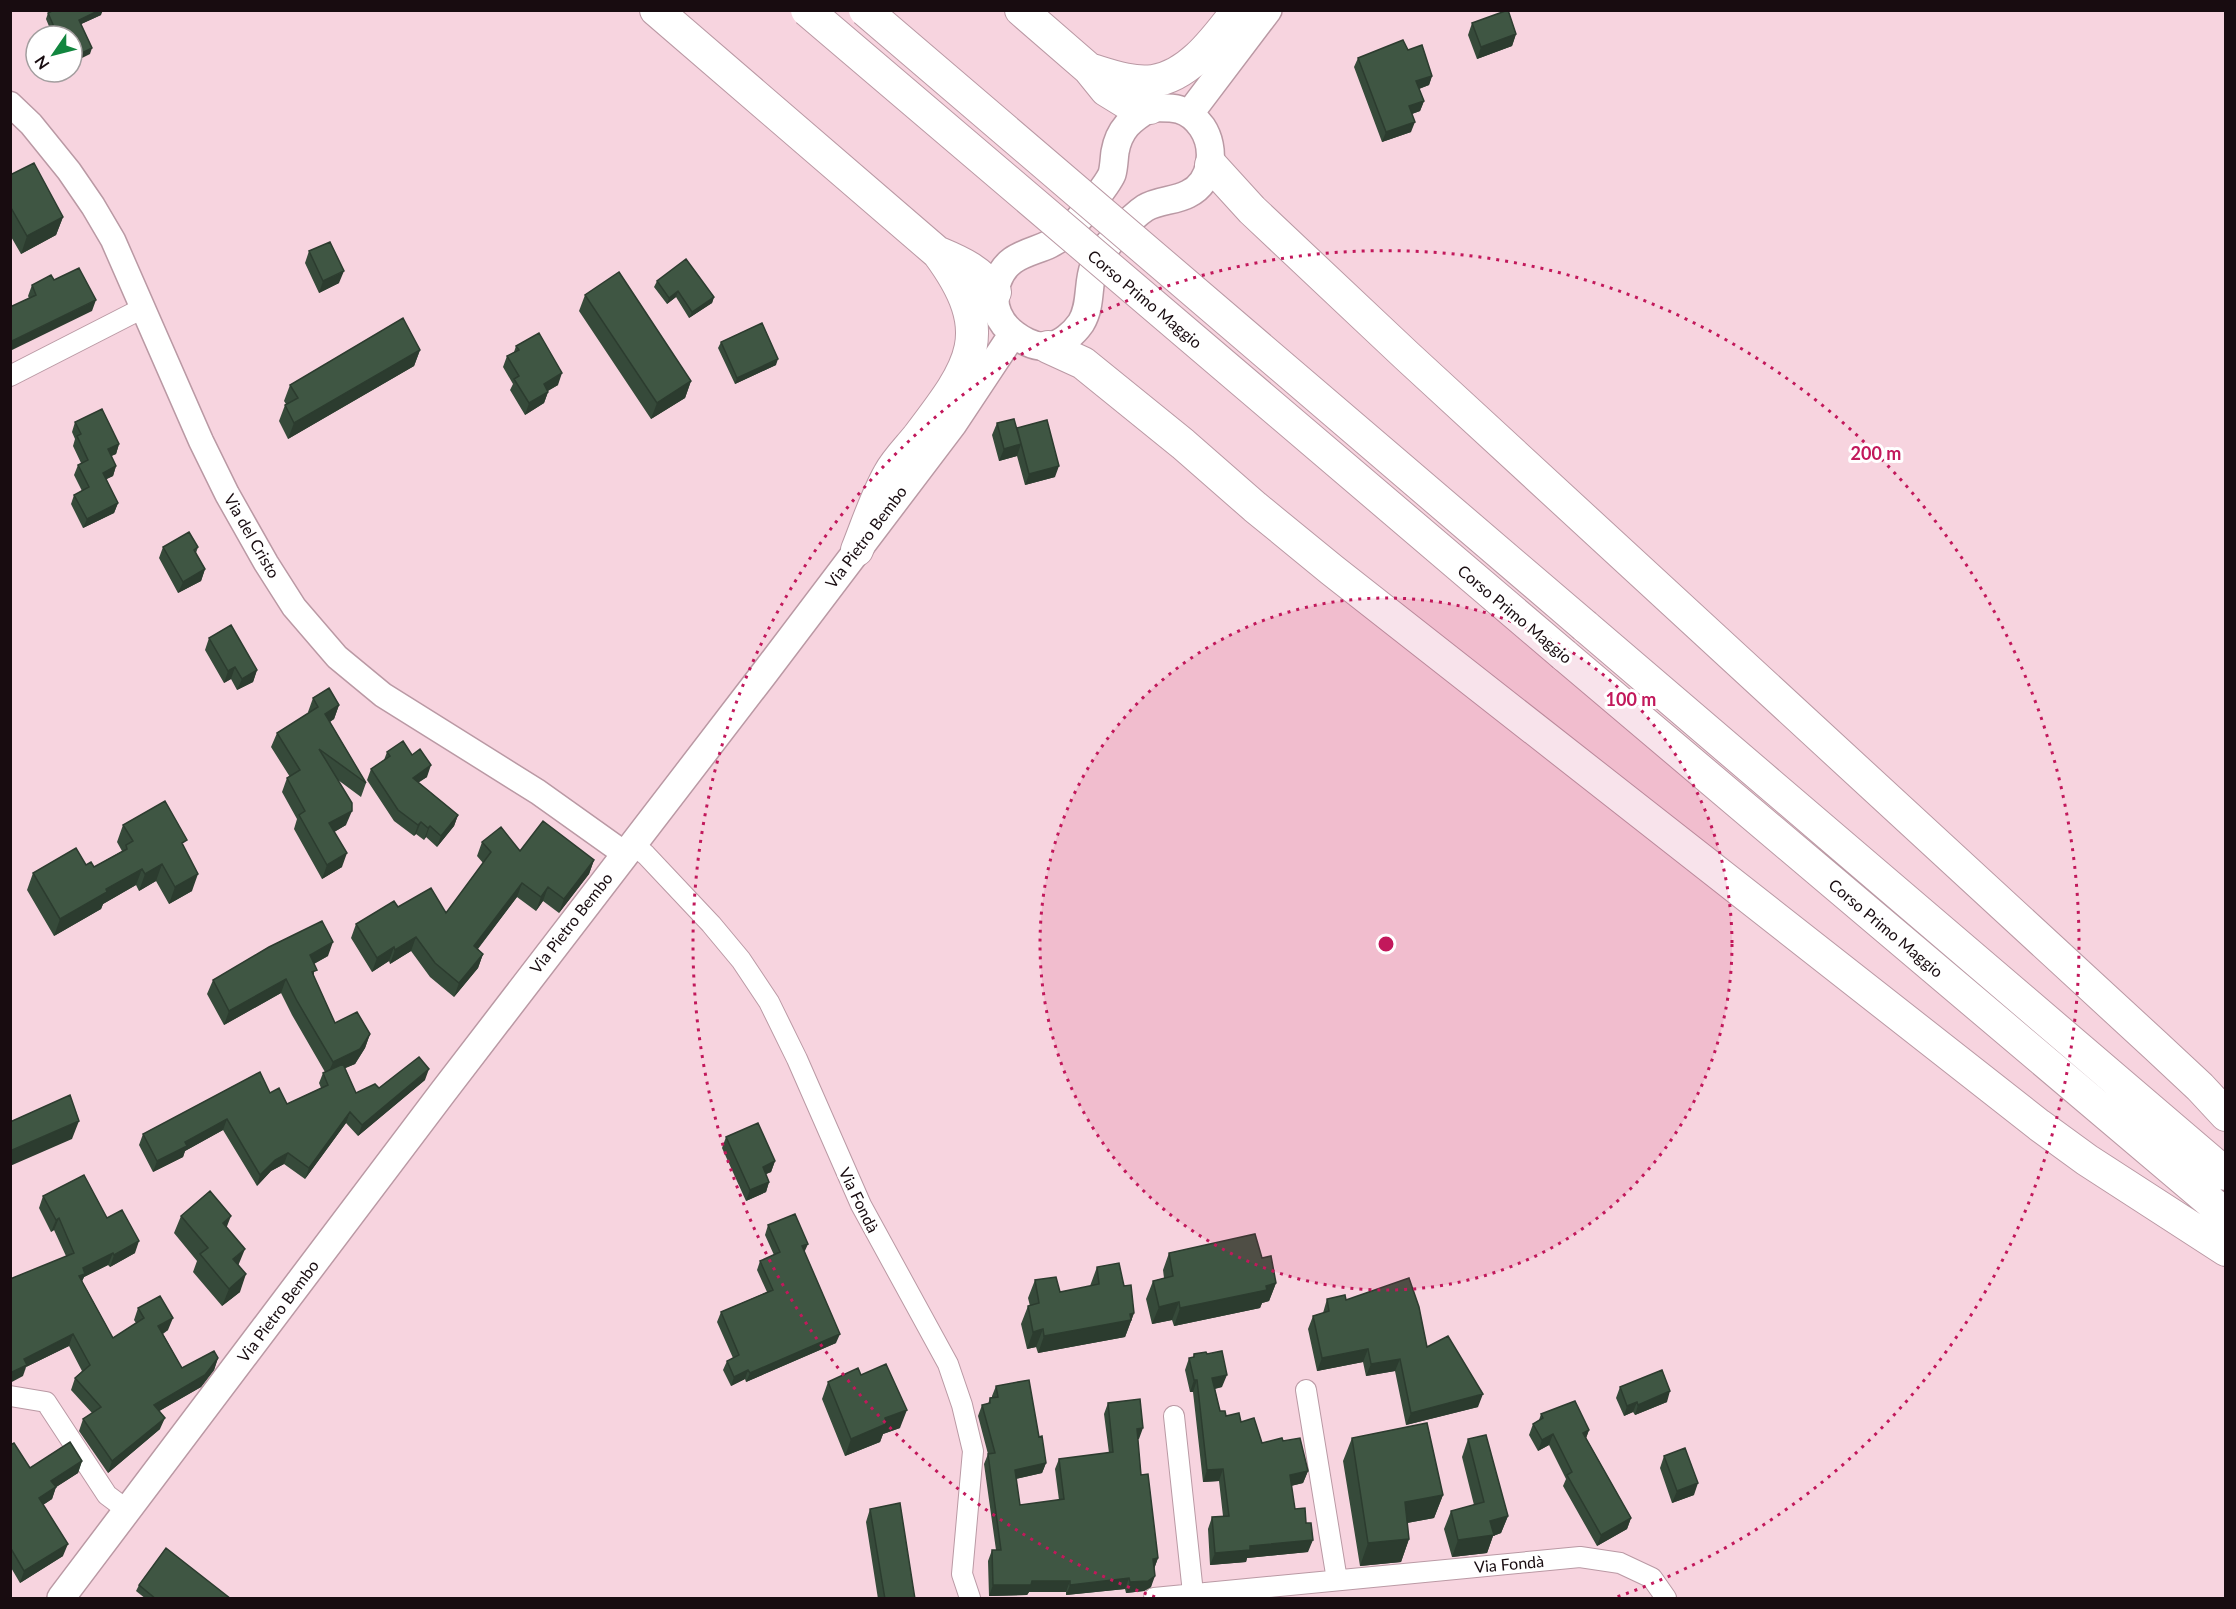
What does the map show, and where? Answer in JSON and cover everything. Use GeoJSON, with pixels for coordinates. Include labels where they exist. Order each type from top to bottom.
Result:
{"type":"FeatureCollection","features":[{"type":"Feature","properties":{"kind":"highway"},"geometry":{"type":"LineString","coordinates":[[656,10],[938,253],[964,294],[973,325],[967,366],[948,398],[889,473],[857,550]]}},
{"type":"Feature","properties":{"kind":"highway","name":"Corso Primo Maggio"},"geometry":{"type":"LineString","coordinates":[[807,10],[2226,1215]]}},
{"type":"Feature","properties":{"kind":"highway","name":"Corso Primo Maggio"},"geometry":{"type":"LineString","coordinates":[[865,10],[2226,1174]]}},
{"type":"Feature","properties":{"kind":"highway"},"geometry":{"type":"LineString","coordinates":[[1021,10],[1089,69],[1106,90],[1132,106],[1150,108]]}},
{"type":"Feature","properties":{"kind":"highway"},"geometry":{"type":"LineString","coordinates":[[1089,69],[1118,77],[1154,81],[1175,73],[1204,54],[1238,10]]}},
{"type":"Feature","properties":{"kind":"highway"},"geometry":{"type":"LineString","coordinates":[[1211,165],[1252,210],[1407,356],[2178,1066],[2226,1115]]}},
{"type":"Feature","properties":{"kind":"highway"},"geometry":{"type":"LineString","coordinates":[[938,253],[969,265],[985,278],[995,292]]}},
{"type":"Feature","properties":{"kind":"highway"},"geometry":{"type":"LineString","coordinates":[[1048,347],[1083,363],[1332,570],[2039,1125],[2086,1160],[2226,1250]]}},
{"type":"Feature","properties":{"kind":"main road"},"geometry":{"type":"LineString","coordinates":[[1190,113],[1268,10]]}},
{"type":"Feature","properties":{"kind":"main road"},"geometry":{"type":"LineString","coordinates":[[1150,108],[1180,108],[1190,113],[1208,138],[1211,165],[1199,186],[1190,194],[1147,207],[1132,218],[1097,260],[1091,279],[1088,303],[1081,322],[1063,341],[1048,347],[1033,345],[1012,335],[999,319],[995,307],[997,282],[1007,264],[1026,252],[1046,246],[1064,235],[1106,186],[1112,173],[1121,131],[1132,118],[1150,108]]}},
{"type":"Feature","properties":{"kind":"main road","name":"Via Pietro Bembo"},"geometry":{"type":"LineString","coordinates":[[61,1599],[953,424],[1012,335]]}},
{"type":"Feature","properties":{"kind":"street","name":"Via del Cristo"},"geometry":{"type":"LineString","coordinates":[[10,104],[51,147],[93,206],[113,240],[201,441],[227,494],[294,607],[337,657],[383,695],[629,849]]}},
{"type":"Feature","properties":{"kind":"street"},"geometry":{"type":"LineString","coordinates":[[10,376],[143,308]]}},
{"type":"Feature","properties":{"kind":"street","name":"Via Fondà"},"geometry":{"type":"LineString","coordinates":[[629,849],[646,855],[711,924],[741,960],[769,1002],[797,1059],[861,1205],[948,1364],[962,1405],[973,1451],[962,1574],[970,1599]]}},
{"type":"Feature","properties":{"kind":"street"},"geometry":{"type":"LineString","coordinates":[[1306,1390],[1337,1580]]}},
{"type":"Feature","properties":{"kind":"street"},"geometry":{"type":"LineString","coordinates":[[10,1396],[46,1402],[107,1495],[127,1510]]}},
{"type":"Feature","properties":{"kind":"street"},"geometry":{"type":"LineString","coordinates":[[1174,1416],[1193,1593]]}},
{"type":"Feature","properties":{"kind":"street","name":"Via Fondà"},"geometry":{"type":"LineString","coordinates":[[1154,1599],[1193,1593],[1580,1557],[1620,1563],[1652,1578],[1666,1599]]}},
{"type":"Feature","properties":{"kind":"building"},"geometry":{"type":"Polygon","coordinates":[[[54,10],[100,10],[79,20],[81,24],[53,24],[48,13],[54,10]]]}},
{"type":"Feature","properties":{"kind":"building"},"geometry":{"type":"Polygon","coordinates":[[[1508,10],[1516,34],[1481,47],[1472,23],[1508,10]]]}},
{"type":"Feature","properties":{"kind":"building"},"geometry":{"type":"Polygon","coordinates":[[[84,31],[92,48],[84,52],[84,31]]]}},
{"type":"Feature","properties":{"kind":"building"},"geometry":{"type":"Polygon","coordinates":[[[1403,40],[1408,50],[1422,45],[1432,76],[1416,81],[1424,101],[1409,106],[1415,122],[1386,132],[1358,58],[1403,40]]]}},
{"type":"Feature","properties":{"kind":"building"},"geometry":{"type":"Polygon","coordinates":[[[34,163],[63,217],[27,236],[10,206],[10,175],[34,163]]]}},
{"type":"Feature","properties":{"kind":"building"},"geometry":{"type":"Polygon","coordinates":[[[330,242],[344,271],[323,281],[309,251],[330,242]]]}},
{"type":"Feature","properties":{"kind":"building"},"geometry":{"type":"Polygon","coordinates":[[[686,259],[714,297],[692,312],[678,291],[669,298],[657,281],[686,259]]]}},
{"type":"Feature","properties":{"kind":"building"},"geometry":{"type":"Polygon","coordinates":[[[79,268],[96,300],[10,342],[10,307],[36,295],[32,285],[51,275],[54,280],[79,268]]]}},
{"type":"Feature","properties":{"kind":"building"},"geometry":{"type":"Polygon","coordinates":[[[619,272],[691,381],[657,403],[585,295],[619,272]]]}},
{"type":"Feature","properties":{"kind":"building"},"geometry":{"type":"Polygon","coordinates":[[[403,318],[420,350],[294,423],[285,405],[298,398],[290,385],[403,318]]]}},
{"type":"Feature","properties":{"kind":"building"},"geometry":{"type":"Polygon","coordinates":[[[762,323],[778,359],[737,378],[721,342],[762,323]]]}},
{"type":"Feature","properties":{"kind":"building"},"geometry":{"type":"Polygon","coordinates":[[[539,333],[562,373],[544,384],[548,392],[529,403],[514,379],[519,376],[507,356],[519,350],[516,346],[539,333]]]}},
{"type":"Feature","properties":{"kind":"building"},"geometry":{"type":"Polygon","coordinates":[[[102,409],[119,444],[108,449],[116,466],[103,473],[118,503],[87,519],[74,495],[89,487],[78,465],[88,460],[77,436],[81,434],[75,422],[102,409]]]}},
{"type":"Feature","properties":{"kind":"building"},"geometry":{"type":"Polygon","coordinates":[[[1014,419],[1021,444],[1004,449],[997,423],[1014,419]]]}},
{"type":"Feature","properties":{"kind":"building"},"geometry":{"type":"Polygon","coordinates":[[[1047,420],[1059,466],[1029,474],[1017,428],[1047,420]]]}},
{"type":"Feature","properties":{"kind":"building"},"geometry":{"type":"Polygon","coordinates":[[[189,532],[198,547],[194,550],[205,569],[183,582],[163,547],[189,532]]]}},
{"type":"Feature","properties":{"kind":"building"},"geometry":{"type":"Polygon","coordinates":[[[231,625],[257,670],[242,679],[235,667],[228,671],[209,638],[231,625]]]}},
{"type":"Feature","properties":{"kind":"building"},"geometry":{"type":"Polygon","coordinates":[[[329,688],[339,705],[325,714],[366,783],[319,749],[352,803],[352,811],[329,823],[347,853],[327,865],[299,815],[305,811],[287,778],[300,770],[277,733],[318,707],[313,698],[329,688]]]}},
{"type":"Feature","properties":{"kind":"building"},"geometry":{"type":"Polygon","coordinates":[[[403,741],[412,755],[420,749],[431,765],[413,778],[458,815],[441,836],[430,826],[428,828],[421,822],[418,825],[398,810],[371,769],[390,756],[387,752],[403,741]]]}},
{"type":"Feature","properties":{"kind":"building"},"geometry":{"type":"Polygon","coordinates":[[[165,801],[187,840],[182,843],[198,874],[175,887],[162,864],[145,874],[142,869],[60,919],[33,873],[76,848],[86,865],[91,862],[94,867],[127,849],[126,845],[133,841],[123,825],[165,801]]]}},
{"type":"Feature","properties":{"kind":"building"},"geometry":{"type":"Polygon","coordinates":[[[543,821],[594,860],[564,899],[548,887],[541,897],[522,883],[474,946],[483,954],[459,983],[435,963],[416,937],[377,958],[356,924],[394,901],[398,907],[431,888],[446,913],[491,852],[482,842],[501,827],[520,851],[543,821]]]}},
{"type":"Feature","properties":{"kind":"building"},"geometry":{"type":"Polygon","coordinates":[[[322,921],[333,942],[310,955],[317,970],[312,972],[335,1023],[357,1012],[370,1034],[360,1049],[333,1062],[286,979],[229,1011],[213,980],[269,947],[322,921]]]}},
{"type":"Feature","properties":{"kind":"building"},"geometry":{"type":"Polygon","coordinates":[[[419,1057],[429,1069],[362,1125],[350,1112],[309,1168],[288,1153],[275,1160],[260,1175],[227,1119],[185,1142],[187,1146],[157,1161],[143,1134],[260,1072],[270,1093],[279,1088],[287,1104],[328,1085],[323,1073],[343,1064],[356,1093],[375,1084],[379,1088],[419,1057]]]}},
{"type":"Feature","properties":{"kind":"building"},"geometry":{"type":"Polygon","coordinates":[[[70,1095],[79,1121],[10,1151],[10,1122],[70,1095]]]}},
{"type":"Feature","properties":{"kind":"building"},"geometry":{"type":"Polygon","coordinates":[[[758,1123],[775,1161],[763,1167],[769,1182],[750,1190],[726,1137],[758,1123]]]}},
{"type":"Feature","properties":{"kind":"building"},"geometry":{"type":"Polygon","coordinates":[[[84,1175],[107,1218],[122,1210],[139,1241],[83,1268],[85,1274],[79,1276],[113,1338],[144,1318],[138,1308],[160,1296],[173,1318],[158,1326],[182,1368],[214,1351],[218,1358],[205,1375],[154,1405],[165,1418],[112,1461],[83,1419],[101,1407],[75,1378],[90,1365],[73,1334],[24,1359],[27,1365],[10,1373],[10,1279],[74,1253],[59,1218],[56,1220],[43,1196],[84,1175]]]}},
{"type":"Feature","properties":{"kind":"building"},"geometry":{"type":"Polygon","coordinates":[[[210,1191],[231,1216],[223,1223],[245,1249],[233,1259],[246,1274],[229,1289],[200,1254],[208,1248],[181,1216],[210,1191]]]}},
{"type":"Feature","properties":{"kind":"building"},"geometry":{"type":"Polygon","coordinates":[[[795,1214],[808,1244],[802,1246],[840,1334],[750,1373],[748,1370],[734,1377],[727,1361],[739,1355],[721,1312],[773,1290],[760,1261],[780,1252],[768,1225],[795,1214]]]}},
{"type":"Feature","properties":{"kind":"building"},"geometry":{"type":"Polygon","coordinates":[[[1255,1234],[1262,1258],[1271,1256],[1276,1283],[1266,1286],[1267,1290],[1180,1308],[1179,1302],[1159,1307],[1153,1281],[1173,1276],[1169,1253],[1255,1234]]]}},
{"type":"Feature","properties":{"kind":"building"},"geometry":{"type":"Polygon","coordinates":[[[1119,1263],[1124,1286],[1131,1285],[1134,1313],[1130,1314],[1131,1320],[1044,1336],[1043,1329],[1033,1332],[1028,1306],[1039,1303],[1035,1280],[1056,1277],[1060,1292],[1099,1284],[1097,1267],[1119,1263]]]}},
{"type":"Feature","properties":{"kind":"building"},"geometry":{"type":"Polygon","coordinates":[[[1409,1278],[1419,1307],[1427,1347],[1448,1336],[1483,1394],[1411,1413],[1400,1359],[1371,1364],[1368,1349],[1322,1358],[1313,1316],[1329,1311],[1327,1299],[1345,1295],[1346,1300],[1409,1278]]]}},
{"type":"Feature","properties":{"kind":"building"},"geometry":{"type":"Polygon","coordinates":[[[1222,1351],[1227,1375],[1212,1378],[1220,1411],[1225,1411],[1226,1416],[1239,1413],[1241,1422],[1254,1418],[1262,1443],[1282,1438],[1283,1441],[1300,1438],[1308,1471],[1290,1475],[1295,1509],[1305,1508],[1306,1523],[1311,1523],[1313,1540],[1250,1546],[1250,1550],[1215,1553],[1212,1517],[1229,1516],[1223,1469],[1207,1470],[1197,1380],[1194,1380],[1189,1358],[1194,1357],[1194,1354],[1222,1351]]]}},
{"type":"Feature","properties":{"kind":"building"},"geometry":{"type":"Polygon","coordinates":[[[886,1364],[907,1410],[885,1418],[886,1424],[851,1439],[828,1382],[858,1368],[861,1375],[886,1364]]]}},
{"type":"Feature","properties":{"kind":"building"},"geometry":{"type":"Polygon","coordinates":[[[1662,1370],[1670,1391],[1638,1405],[1637,1402],[1627,1406],[1620,1387],[1662,1370]]]}},
{"type":"Feature","properties":{"kind":"building"},"geometry":{"type":"Polygon","coordinates":[[[1029,1380],[1046,1463],[1015,1470],[1020,1505],[1064,1499],[1059,1459],[1113,1452],[1108,1403],[1140,1399],[1143,1428],[1137,1429],[1141,1475],[1148,1474],[1158,1558],[1153,1559],[1155,1576],[1148,1581],[1130,1582],[1129,1578],[1070,1585],[1070,1581],[1032,1581],[1031,1585],[993,1585],[992,1550],[1001,1550],[988,1454],[995,1453],[982,1405],[990,1403],[990,1398],[998,1397],[996,1386],[1029,1380]]]}},
{"type":"Feature","properties":{"kind":"building"},"geometry":{"type":"Polygon","coordinates":[[[1575,1401],[1589,1430],[1583,1433],[1631,1518],[1601,1535],[1567,1475],[1572,1472],[1553,1434],[1542,1440],[1533,1424],[1543,1418],[1541,1414],[1575,1401]]]}},
{"type":"Feature","properties":{"kind":"building"},"geometry":{"type":"Polygon","coordinates":[[[1427,1423],[1443,1495],[1405,1502],[1409,1539],[1368,1543],[1352,1438],[1427,1423]]]}},
{"type":"Feature","properties":{"kind":"building"},"geometry":{"type":"Polygon","coordinates":[[[1486,1435],[1508,1516],[1490,1521],[1494,1535],[1458,1540],[1451,1511],[1484,1502],[1468,1439],[1486,1435]]]}},
{"type":"Feature","properties":{"kind":"building"},"geometry":{"type":"Polygon","coordinates":[[[70,1442],[82,1461],[51,1481],[56,1487],[39,1498],[68,1544],[24,1571],[10,1547],[10,1445],[14,1443],[30,1468],[70,1442]]]}},
{"type":"Feature","properties":{"kind":"building"},"geometry":{"type":"Polygon","coordinates":[[[1685,1448],[1698,1483],[1677,1491],[1664,1456],[1685,1448]]]}},
{"type":"Feature","properties":{"kind":"building"},"geometry":{"type":"Polygon","coordinates":[[[900,1503],[915,1599],[885,1599],[870,1509],[900,1503]]]}},
{"type":"Feature","properties":{"kind":"building"},"geometry":{"type":"Polygon","coordinates":[[[166,1548],[231,1599],[156,1599],[139,1585],[166,1548]]]}}]}
